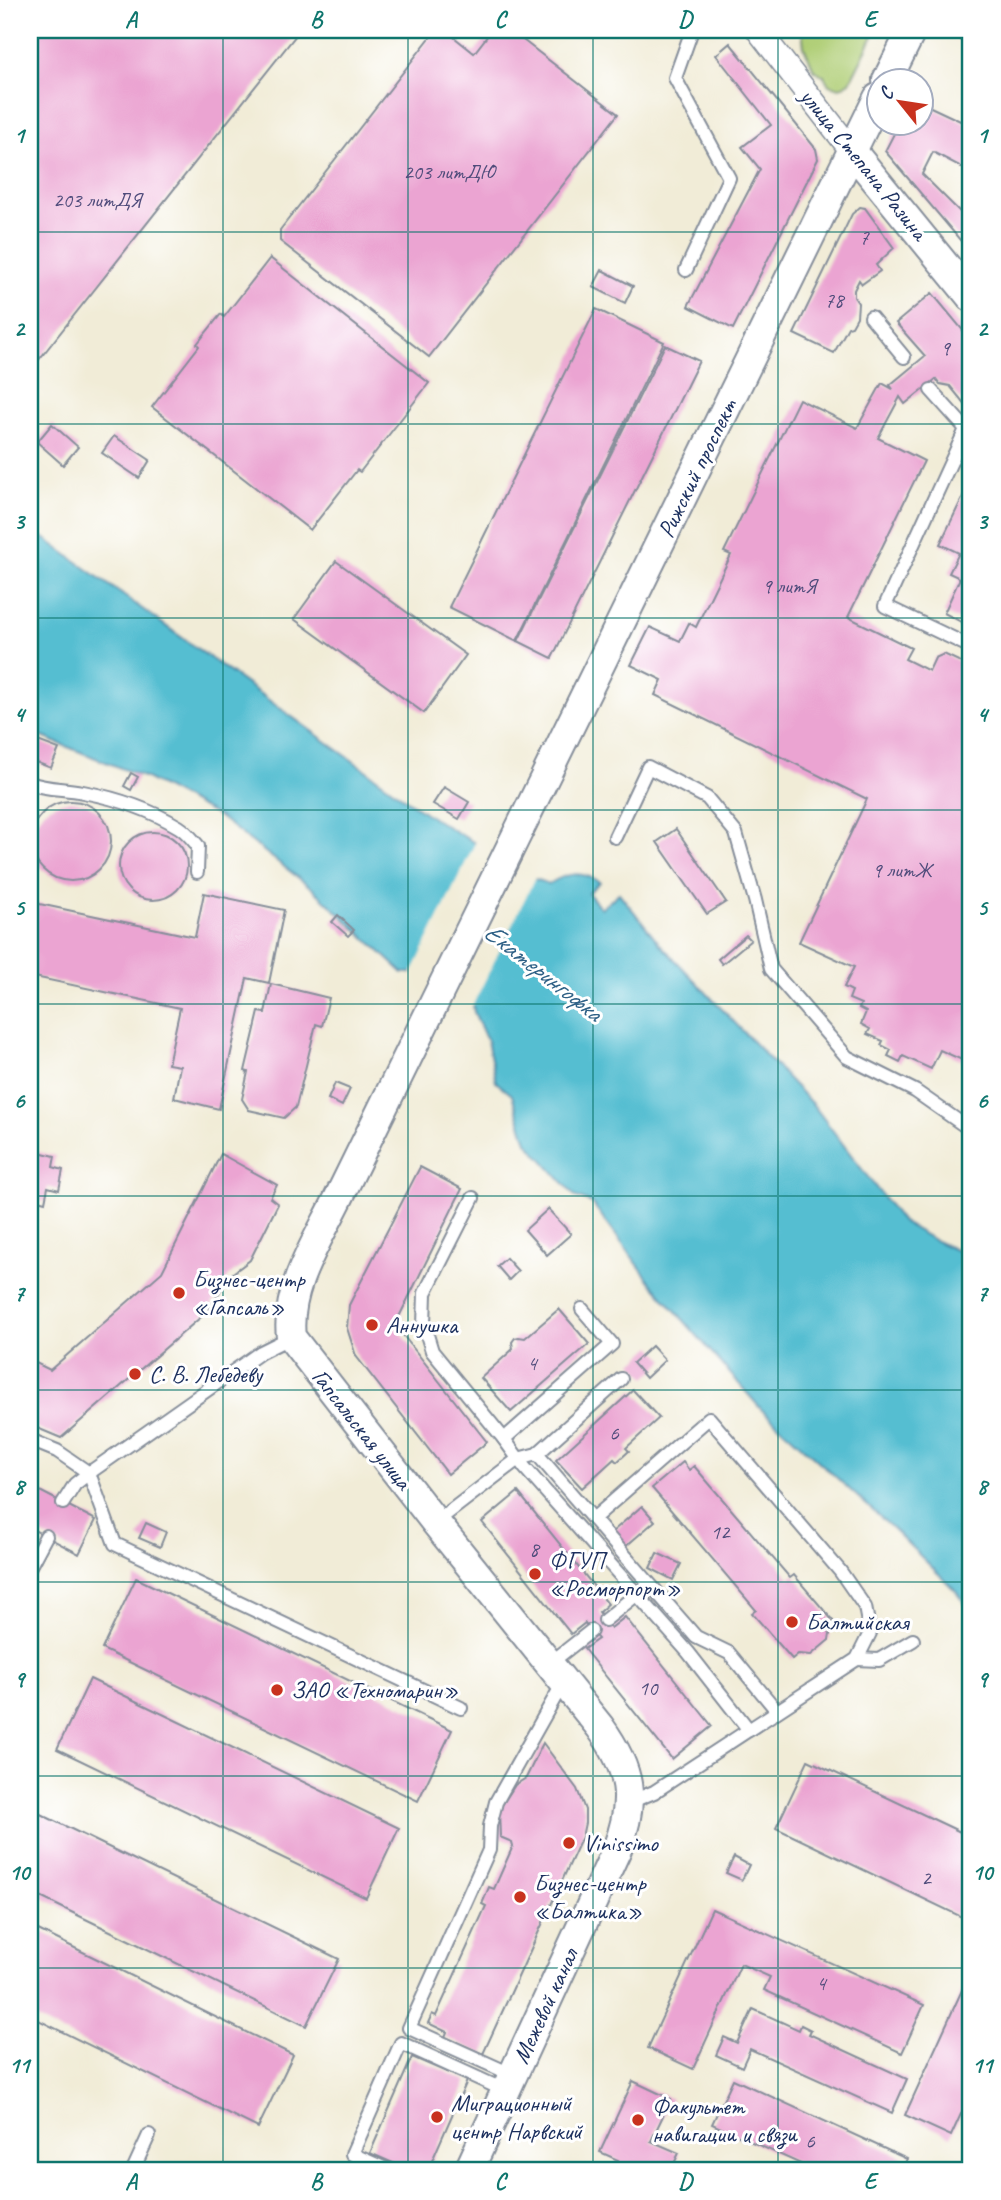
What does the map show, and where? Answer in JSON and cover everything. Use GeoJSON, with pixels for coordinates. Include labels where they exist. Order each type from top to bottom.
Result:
{"type":"FeatureCollection","features":[{"type":"Feature","properties":{"kind":"street","name":"улица Степана Разина"},"geometry":{"type":"LineString","coordinates":[[758,30],[971,297]]}},
{"type":"Feature","properties":{"kind":"street"},"geometry":{"type":"LineString","coordinates":[[894,66],[912,30]]}},
{"type":"Feature","properties":{"kind":"street","name":"Рижский проспект"},"geometry":{"type":"LineString","coordinates":[[291,1337],[289,1320],[298,1284],[864,127]]}},
{"type":"Feature","properties":{"kind":"street","name":"Гапсальская улица"},"geometry":{"type":"LineString","coordinates":[[291,1337],[615,1749],[624,1768],[630,1802]]}},
{"type":"Feature","properties":{"kind":"street","name":"Межевой канал"},"geometry":{"type":"LineString","coordinates":[[469,2170],[617,1849],[625,1828],[630,1802]]}},
{"type":"Feature","properties":{"kind":"lane"},"geometry":{"type":"LineString","coordinates":[[686,270],[729,178],[675,78],[692,30]]}},
{"type":"Feature","properties":{"kind":"lane"},"geometry":{"type":"LineString","coordinates":[[959,30],[971,40]]}},
{"type":"Feature","properties":{"kind":"lane"},"geometry":{"type":"LineString","coordinates":[[871,317],[904,357]]}},
{"type":"Feature","properties":{"kind":"lane"},"geometry":{"type":"LineString","coordinates":[[931,390],[966,429],[885,606],[971,648]]}},
{"type":"Feature","properties":{"kind":"lane"},"geometry":{"type":"LineString","coordinates":[[615,836],[648,767],[707,798],[736,833],[771,969],[847,1057],[915,1091],[971,1130]]}},
{"type":"Feature","properties":{"kind":"lane"},"geometry":{"type":"LineString","coordinates":[[30,783],[39,787],[83,792],[152,813],[182,829],[198,846],[197,872]]}},
{"type":"Feature","properties":{"kind":"lane"},"geometry":{"type":"LineString","coordinates":[[473,1198],[425,1293],[424,1325],[432,1350],[518,1459],[688,1652],[749,1730]]}},
{"type":"Feature","properties":{"kind":"lane"},"geometry":{"type":"LineString","coordinates":[[504,1439],[612,1344],[582,1309]]}},
{"type":"Feature","properties":{"kind":"lane"},"geometry":{"type":"LineString","coordinates":[[63,1503],[75,1484],[89,1473],[261,1352],[291,1337]]}},
{"type":"Feature","properties":{"kind":"lane"},"geometry":{"type":"LineString","coordinates":[[435,1522],[518,1459],[537,1454],[621,1379]]}},
{"type":"Feature","properties":{"kind":"lane"},"geometry":{"type":"LineString","coordinates":[[593,1519],[709,1418],[840,1571],[865,1607],[870,1633],[857,1659],[654,1792],[630,1802]]}},
{"type":"Feature","properties":{"kind":"lane"},"geometry":{"type":"LineString","coordinates":[[30,1440],[57,1451],[89,1473],[115,1544],[461,1709]]}},
{"type":"Feature","properties":{"kind":"lane"},"geometry":{"type":"LineString","coordinates":[[537,1454],[696,1637],[729,1653],[777,1711]]}},
{"type":"Feature","properties":{"kind":"lane"},"geometry":{"type":"LineString","coordinates":[[31,1559],[46,1536]]}},
{"type":"Feature","properties":{"kind":"lane"},"geometry":{"type":"LineString","coordinates":[[605,1620],[636,1595]]}},
{"type":"Feature","properties":{"kind":"lane"},"geometry":{"type":"LineString","coordinates":[[510,2083],[409,2028],[489,1850],[490,1826],[496,1802],[556,1674],[591,1631]]}},
{"type":"Feature","properties":{"kind":"lane"},"geometry":{"type":"LineString","coordinates":[[857,1659],[878,1660],[913,1640]]}},
{"type":"Feature","properties":{"kind":"lane"},"geometry":{"type":"LineString","coordinates":[[388,2170],[352,2154],[401,2043],[510,2083]]}},
{"type":"Feature","properties":{"kind":"lane"},"geometry":{"type":"LineString","coordinates":[[133,2170],[149,2135]]}},
{"type":"Feature","properties":{"kind":"green space"},"geometry":{"type":"Polygon","coordinates":[[[802,30],[876,30],[850,82],[840,88],[829,85],[824,76],[814,70],[804,47],[802,30]]]}},
{"type":"Feature","properties":{"kind":"water","name":"Екатерингофка"},"geometry":{"type":"Polygon","coordinates":[[[30,528],[428,815],[535,879],[549,884],[574,874],[600,882],[588,893],[601,908],[619,893],[660,944],[814,1106],[902,1222],[971,1257],[971,1612],[956,1591],[890,1526],[761,1409],[653,1285],[592,1203],[576,1197],[527,1142],[512,1095],[496,1082],[487,1041],[473,1005],[411,973],[403,973],[313,889],[218,816],[146,778],[30,732],[30,528]]]}},
{"type":"Feature","properties":{"kind":"pier"},"geometry":{"type":"Polygon","coordinates":[[[477,839],[536,876],[470,1011],[470,1007],[410,977],[477,839]]]}},
{"type":"Feature","properties":{"kind":"building"},"geometry":{"type":"Polygon","coordinates":[[[30,30],[300,30],[30,371],[30,30]]]}},
{"type":"Feature","properties":{"kind":"building"},"geometry":{"type":"Polygon","coordinates":[[[436,30],[445,30],[474,53],[492,30],[510,30],[618,114],[429,357],[280,241],[280,230],[436,30]]]}},
{"type":"Feature","properties":{"kind":"building"},"geometry":{"type":"Polygon","coordinates":[[[730,43],[816,149],[818,159],[733,329],[688,306],[760,169],[742,147],[771,125],[716,55],[730,43]]]}},
{"type":"Feature","properties":{"kind":"building"},"geometry":{"type":"Polygon","coordinates":[[[934,109],[971,126],[971,172],[933,152],[922,174],[965,217],[971,204],[971,253],[885,151],[893,136],[934,136],[934,109]]]}},
{"type":"Feature","properties":{"kind":"building"},"geometry":{"type":"Polygon","coordinates":[[[860,207],[865,208],[894,248],[876,265],[880,271],[862,284],[859,280],[854,290],[858,303],[857,317],[852,326],[848,327],[834,353],[794,334],[852,214],[860,207]]]}},
{"type":"Feature","properties":{"kind":"building"},"geometry":{"type":"Polygon","coordinates":[[[270,258],[429,383],[360,472],[357,470],[310,530],[152,407],[199,346],[197,344],[221,314],[224,317],[270,258]]]}},
{"type":"Feature","properties":{"kind":"building"},"geometry":{"type":"Polygon","coordinates":[[[602,270],[633,286],[625,303],[593,287],[602,270]]]}},
{"type":"Feature","properties":{"kind":"building"},"geometry":{"type":"Polygon","coordinates":[[[932,293],[971,340],[971,412],[950,386],[940,384],[936,379],[905,404],[900,397],[878,438],[924,461],[848,617],[911,648],[905,659],[929,671],[935,658],[944,654],[971,667],[971,1064],[940,1050],[931,1069],[903,1056],[900,1062],[888,1056],[891,1050],[881,1045],[883,1041],[867,1034],[870,1029],[861,1024],[866,1012],[859,1008],[861,1004],[849,999],[852,991],[844,987],[854,967],[799,942],[867,799],[655,695],[662,680],[631,665],[650,627],[680,641],[689,623],[696,627],[731,555],[724,552],[799,399],[857,428],[882,383],[893,389],[890,385],[925,356],[896,323],[932,293]]]}},
{"type":"Feature","properties":{"kind":"building"},"geometry":{"type":"Polygon","coordinates":[[[596,309],[664,342],[517,641],[449,607],[596,309]]]}},
{"type":"Feature","properties":{"kind":"building"},"geometry":{"type":"Polygon","coordinates":[[[665,345],[699,361],[552,658],[518,641],[665,345]]]}},
{"type":"Feature","properties":{"kind":"building"},"geometry":{"type":"Polygon","coordinates":[[[52,424],[78,447],[63,465],[37,442],[52,424]]]}},
{"type":"Feature","properties":{"kind":"building"},"geometry":{"type":"Polygon","coordinates":[[[114,436],[150,460],[139,478],[102,453],[114,436]]]}},
{"type":"Feature","properties":{"kind":"building"},"geometry":{"type":"Polygon","coordinates":[[[971,480],[971,627],[944,613],[960,578],[949,573],[959,553],[940,544],[971,480]]]}},
{"type":"Feature","properties":{"kind":"building"},"geometry":{"type":"Polygon","coordinates":[[[336,561],[466,655],[424,713],[294,619],[336,561]]]}},
{"type":"Feature","properties":{"kind":"building"},"geometry":{"type":"Polygon","coordinates":[[[35,740],[59,749],[51,768],[30,760],[35,740]]]}},
{"type":"Feature","properties":{"kind":"building"},"geometry":{"type":"Polygon","coordinates":[[[131,773],[138,777],[131,790],[124,786],[131,773]]]}},
{"type":"Feature","properties":{"kind":"building"},"geometry":{"type":"Polygon","coordinates":[[[444,787],[469,802],[459,819],[433,804],[444,787]]]}},
{"type":"Feature","properties":{"kind":"building"},"geometry":{"type":"Polygon","coordinates":[[[63,801],[79,801],[100,812],[111,833],[111,849],[100,870],[79,881],[63,881],[49,875],[37,863],[31,849],[31,833],[37,819],[49,807],[63,801]]]}},
{"type":"Feature","properties":{"kind":"building"},"geometry":{"type":"Polygon","coordinates":[[[676,829],[726,902],[707,914],[657,842],[676,829]]]}},
{"type":"Feature","properties":{"kind":"building"},"geometry":{"type":"Polygon","coordinates":[[[153,832],[166,835],[177,842],[184,853],[187,866],[184,879],[177,890],[166,897],[153,900],[140,897],[129,890],[122,879],[119,866],[122,853],[129,842],[140,835],[153,832]]]}},
{"type":"Feature","properties":{"kind":"building"},"geometry":{"type":"Polygon","coordinates":[[[204,893],[284,910],[269,983],[247,978],[219,1109],[174,1098],[180,1066],[168,1064],[180,1008],[30,976],[30,902],[195,937],[204,893]]]}},
{"type":"Feature","properties":{"kind":"building"},"geometry":{"type":"Polygon","coordinates":[[[338,915],[354,930],[348,936],[332,922],[338,915]]]}},
{"type":"Feature","properties":{"kind":"building"},"geometry":{"type":"Polygon","coordinates":[[[746,935],[751,940],[722,964],[718,959],[746,935]]]}},
{"type":"Feature","properties":{"kind":"building"},"geometry":{"type":"Polygon","coordinates":[[[271,984],[329,998],[322,1026],[316,1024],[296,1107],[284,1118],[249,1110],[242,1099],[248,1072],[245,1071],[259,1012],[265,1013],[271,984]]]}},
{"type":"Feature","properties":{"kind":"building"},"geometry":{"type":"Polygon","coordinates":[[[335,1083],[350,1089],[342,1106],[328,1099],[335,1083]]]}},
{"type":"Feature","properties":{"kind":"building"},"geometry":{"type":"Polygon","coordinates":[[[30,1150],[55,1156],[53,1167],[63,1170],[59,1190],[48,1187],[45,1202],[30,1198],[30,1150]]]}},
{"type":"Feature","properties":{"kind":"building","name":"Бизнес-центр «Гапсаль»"},"geometry":{"type":"Polygon","coordinates":[[[221,1154],[277,1185],[270,1198],[278,1204],[250,1260],[229,1276],[209,1310],[61,1438],[30,1425],[30,1360],[50,1370],[162,1272],[221,1154]]]}},
{"type":"Feature","properties":{"kind":"building"},"geometry":{"type":"Polygon","coordinates":[[[420,1167],[462,1189],[395,1325],[487,1442],[448,1474],[356,1356],[347,1328],[349,1305],[420,1167]]]}},
{"type":"Feature","properties":{"kind":"building"},"geometry":{"type":"Polygon","coordinates":[[[548,1209],[571,1234],[547,1255],[525,1230],[548,1209]]]}},
{"type":"Feature","properties":{"kind":"building"},"geometry":{"type":"Polygon","coordinates":[[[506,1258],[518,1271],[509,1280],[497,1266],[506,1258]]]}},
{"type":"Feature","properties":{"kind":"building"},"geometry":{"type":"Polygon","coordinates":[[[559,1309],[589,1344],[511,1412],[481,1378],[513,1349],[512,1342],[515,1338],[525,1338],[559,1309]]]}},
{"type":"Feature","properties":{"kind":"building"},"geometry":{"type":"Polygon","coordinates":[[[652,1346],[665,1360],[646,1378],[633,1363],[652,1346]]]}},
{"type":"Feature","properties":{"kind":"building"},"geometry":{"type":"Polygon","coordinates":[[[633,1390],[659,1418],[626,1448],[629,1451],[617,1462],[614,1459],[582,1488],[556,1460],[633,1390]]]}},
{"type":"Feature","properties":{"kind":"building"},"geometry":{"type":"Polygon","coordinates":[[[683,1462],[689,1470],[694,1466],[790,1578],[794,1575],[834,1622],[827,1629],[829,1640],[811,1655],[798,1654],[792,1659],[752,1613],[756,1610],[652,1488],[683,1462]]]}},
{"type":"Feature","properties":{"kind":"building"},"geometry":{"type":"Polygon","coordinates":[[[30,1486],[96,1520],[79,1554],[30,1528],[30,1486]]]}},
{"type":"Feature","properties":{"kind":"building"},"geometry":{"type":"Polygon","coordinates":[[[518,1492],[608,1604],[599,1612],[611,1628],[625,1617],[712,1726],[672,1759],[584,1649],[598,1639],[585,1623],[571,1634],[482,1522],[518,1492]]]}},
{"type":"Feature","properties":{"kind":"building"},"geometry":{"type":"Polygon","coordinates":[[[642,1506],[655,1521],[625,1547],[612,1532],[642,1506]]]}},
{"type":"Feature","properties":{"kind":"building"},"geometry":{"type":"Polygon","coordinates":[[[146,1523],[166,1532],[160,1547],[139,1538],[146,1523]]]}},
{"type":"Feature","properties":{"kind":"building"},"geometry":{"type":"Polygon","coordinates":[[[657,1553],[681,1564],[673,1580],[650,1568],[657,1553]]]}},
{"type":"Feature","properties":{"kind":"building","name":"ЗАО «Техномарин»"},"geometry":{"type":"Polygon","coordinates":[[[136,1578],[452,1730],[418,1801],[102,1649],[136,1578]]]}},
{"type":"Feature","properties":{"kind":"building"},"geometry":{"type":"Polygon","coordinates":[[[90,1679],[399,1828],[366,1898],[57,1749],[90,1679]]]}},
{"type":"Feature","properties":{"kind":"building","name":"Бизнес-центр «Балтика»"},"geometry":{"type":"Polygon","coordinates":[[[543,1743],[577,1789],[585,1810],[585,1823],[582,1837],[483,2054],[445,2037],[447,2032],[428,2023],[432,2014],[436,2016],[486,1906],[482,1904],[489,1887],[494,1889],[513,1846],[512,1842],[500,1837],[499,1810],[515,1785],[526,1778],[543,1743]]]}},
{"type":"Feature","properties":{"kind":"building"},"geometry":{"type":"Polygon","coordinates":[[[808,1760],[971,1837],[970,1921],[776,1828],[808,1760]]]}},
{"type":"Feature","properties":{"kind":"building"},"geometry":{"type":"Polygon","coordinates":[[[30,1809],[339,1959],[306,2026],[30,1892],[30,1809]]]}},
{"type":"Feature","properties":{"kind":"building"},"geometry":{"type":"Polygon","coordinates":[[[734,1857],[749,1865],[742,1880],[726,1873],[734,1857]]]}},
{"type":"Feature","properties":{"kind":"building"},"geometry":{"type":"Polygon","coordinates":[[[712,1909],[924,2005],[902,2053],[764,1990],[770,1977],[741,1964],[693,2069],[648,2048],[712,1909]]]}},
{"type":"Feature","properties":{"kind":"building"},"geometry":{"type":"Polygon","coordinates":[[[30,1926],[293,2055],[258,2128],[30,2016],[30,1926]]]}},
{"type":"Feature","properties":{"kind":"building"},"geometry":{"type":"Polygon","coordinates":[[[962,1990],[971,1994],[971,2092],[951,2136],[905,2115],[962,1990]]]}},
{"type":"Feature","properties":{"kind":"building"},"geometry":{"type":"Polygon","coordinates":[[[753,2009],[799,2030],[801,2025],[811,2030],[809,2034],[907,2079],[892,2113],[750,2049],[742,2067],[716,2055],[724,2037],[737,2043],[753,2009]]]}},
{"type":"Feature","properties":{"kind":"building"},"geometry":{"type":"Polygon","coordinates":[[[412,2057],[467,2081],[428,2170],[409,2170],[370,2153],[412,2057]]]}},
{"type":"Feature","properties":{"kind":"building"},"geometry":{"type":"Polygon","coordinates":[[[733,2079],[907,2159],[902,2170],[814,2170],[712,2124],[733,2079]]]}},
{"type":"Feature","properties":{"kind":"building","name":"Факультет навигации и связи"},"geometry":{"type":"Polygon","coordinates":[[[633,2081],[671,2099],[651,2141],[679,2153],[671,2170],[613,2170],[618,2160],[600,2152],[633,2081]]]}},
{"type":"Feature","properties":{"kind":"place","name":"Бизнес-центр «Гапсаль»"},"geometry":{"type":"Point","coordinates":[179,1293]}},
{"type":"Feature","properties":{"kind":"place","name":"Аннушка"},"geometry":{"type":"Point","coordinates":[372,1325]}},
{"type":"Feature","properties":{"kind":"place","name":"С. В. Лебедеву"},"geometry":{"type":"Point","coordinates":[135,1374]}},
{"type":"Feature","properties":{"kind":"place","name":"ФГУП «Росморпорт»"},"geometry":{"type":"Point","coordinates":[535,1574]}},
{"type":"Feature","properties":{"kind":"place","name":"Балтийская"},"geometry":{"type":"Point","coordinates":[792,1622]}},
{"type":"Feature","properties":{"kind":"place","name":"ЗАО «Техномарин»"},"geometry":{"type":"Point","coordinates":[277,1690]}},
{"type":"Feature","properties":{"kind":"place","name":"Vinissimo"},"geometry":{"type":"Point","coordinates":[569,1843]}},
{"type":"Feature","properties":{"kind":"place","name":"Бизнес-центр «Балтика»"},"geometry":{"type":"Point","coordinates":[520,1897]}},
{"type":"Feature","properties":{"kind":"place","name":"Миграционный центр Нарвский"},"geometry":{"type":"Point","coordinates":[437,2117]}},
{"type":"Feature","properties":{"kind":"place","name":"Факультет навигации и связи"},"geometry":{"type":"Point","coordinates":[638,2120]}}]}
